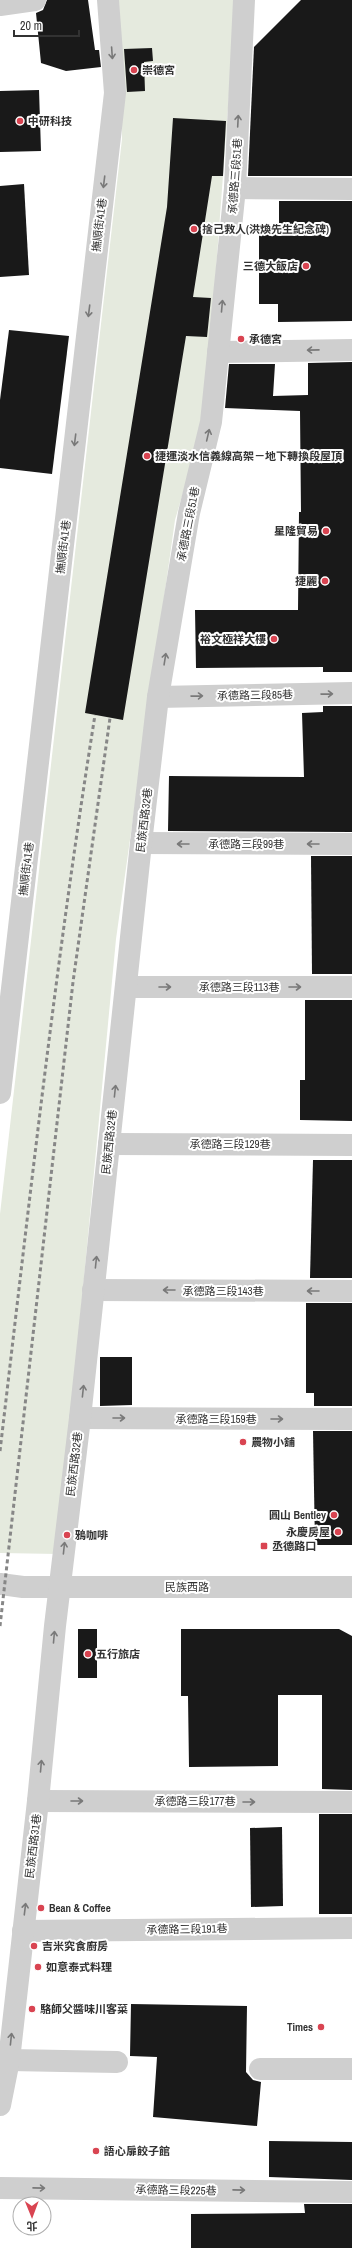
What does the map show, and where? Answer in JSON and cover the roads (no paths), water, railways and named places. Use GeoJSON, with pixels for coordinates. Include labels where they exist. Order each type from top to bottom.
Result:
{"type":"FeatureCollection","features":[{"type":"Feature","properties":{"kind":"street"},"geometry":{"type":"LineString","coordinates":[[0,5],[35,0]]}},
{"type":"Feature","properties":{"kind":"street","name":"撫順街41巷"},"geometry":{"type":"LineString","coordinates":[[0,1093],[115,93],[108,0]]}},
{"type":"Feature","properties":{"kind":"street","name":"承德路三段51巷"},"geometry":{"type":"LineString","coordinates":[[158,697],[189,513],[211,422],[235,188],[244,0]]}},
{"type":"Feature","properties":{"kind":"street"},"geometry":{"type":"LineString","coordinates":[[235,188],[352,189]]}},
{"type":"Feature","properties":{"kind":"street"},"geometry":{"type":"LineString","coordinates":[[218,352],[352,350]]}},
{"type":"Feature","properties":{"kind":"street","name":"承德路三段85巷"},"geometry":{"type":"LineString","coordinates":[[158,697],[352,693]]}},
{"type":"Feature","properties":{"kind":"street","name":"民族西路32巷"},"geometry":{"type":"LineString","coordinates":[[60,1587],[80,1418],[158,697]]}},
{"type":"Feature","properties":{"kind":"street","name":"承德路三段99巷"},"geometry":{"type":"LineString","coordinates":[[141,843],[352,844]]}},
{"type":"Feature","properties":{"kind":"street","name":"承德路三段113巷"},"geometry":{"type":"LineString","coordinates":[[126,987],[352,987]]}},
{"type":"Feature","properties":{"kind":"street","name":"承德路三段129巷"},"geometry":{"type":"LineString","coordinates":[[109,1144],[352,1145]]}},
{"type":"Feature","properties":{"kind":"street","name":"承德路三段143巷"},"geometry":{"type":"LineString","coordinates":[[93,1290],[352,1291]]}},
{"type":"Feature","properties":{"kind":"street","name":"承德路三段159巷"},"geometry":{"type":"LineString","coordinates":[[80,1418],[352,1419]]}},
{"type":"Feature","properties":{"kind":"street","name":"民族西路"},"geometry":{"type":"LineString","coordinates":[[0,1584],[23,1588]]}},
{"type":"Feature","properties":{"kind":"street","name":"民族西路"},"geometry":{"type":"LineString","coordinates":[[0,1593],[23,1588],[60,1587],[352,1587]]}},
{"type":"Feature","properties":{"kind":"street","name":"民族西路31巷"},"geometry":{"type":"LineString","coordinates":[[0,2105],[9,2060],[38,1801],[54,1626],[60,1587]]}},
{"type":"Feature","properties":{"kind":"street","name":"承德路三段177巷"},"geometry":{"type":"LineString","coordinates":[[38,1801],[352,1802]]}},
{"type":"Feature","properties":{"kind":"street","name":"承德路三段191巷"},"geometry":{"type":"LineString","coordinates":[[23,1931],[352,1928]]}},
{"type":"Feature","properties":{"kind":"street"},"geometry":{"type":"LineString","coordinates":[[9,2060],[117,2062]]}},
{"type":"Feature","properties":{"kind":"street"},"geometry":{"type":"LineString","coordinates":[[260,2069],[352,2069]]}},
{"type":"Feature","properties":{"kind":"street","name":"承德路三段225巷"},"geometry":{"type":"LineString","coordinates":[[0,2188],[352,2192]]}},
{"type":"Feature","properties":{"kind":"railway"},"geometry":{"type":"LineString","coordinates":[[0,1451],[55,990],[95,715]]}},
{"type":"Feature","properties":{"kind":"railway"},"geometry":{"type":"LineString","coordinates":[[0,1626],[73,982],[110,718]]}},
{"type":"Feature","properties":{"kind":"place","name":"崇德宮"},"geometry":{"type":"Point","coordinates":[134,70]}},
{"type":"Feature","properties":{"kind":"place","name":"中研科技"},"geometry":{"type":"Point","coordinates":[20,121]}},
{"type":"Feature","properties":{"kind":"place","name":"捨己救人(洪煥先生紀念碑)"},"geometry":{"type":"Point","coordinates":[194,229]}},
{"type":"Feature","properties":{"kind":"place","name":"三德大飯店"},"geometry":{"type":"Point","coordinates":[306,266]}},
{"type":"Feature","properties":{"kind":"place","name":"承德宮"},"geometry":{"type":"Point","coordinates":[241,339]}},
{"type":"Feature","properties":{"kind":"place","name":"捷運淡水信義線高架－地下轉換段屋頂"},"geometry":{"type":"Point","coordinates":[147,456]}},
{"type":"Feature","properties":{"kind":"place","name":"星隆貿易"},"geometry":{"type":"Point","coordinates":[326,531]}},
{"type":"Feature","properties":{"kind":"place","name":"捷麗"},"geometry":{"type":"Point","coordinates":[325,581]}},
{"type":"Feature","properties":{"kind":"place","name":"裕文極祥大樓"},"geometry":{"type":"Point","coordinates":[274,639]}},
{"type":"Feature","properties":{"kind":"place","name":"農物小舖"},"geometry":{"type":"Point","coordinates":[243,1442]}},
{"type":"Feature","properties":{"kind":"place","name":"圓山 Bentley"},"geometry":{"type":"Point","coordinates":[334,1515]}},
{"type":"Feature","properties":{"kind":"place","name":"永慶房屋"},"geometry":{"type":"Point","coordinates":[338,1532]}},
{"type":"Feature","properties":{"kind":"place","name":"鴉咖啡"},"geometry":{"type":"Point","coordinates":[67,1535]}},
{"type":"Feature","properties":{"kind":"place","name":"丞德路口"},"geometry":{"type":"Point","coordinates":[264,1546]}},
{"type":"Feature","properties":{"kind":"place","name":"五行旅店"},"geometry":{"type":"Point","coordinates":[88,1654]}},
{"type":"Feature","properties":{"kind":"place","name":"Bean & Coffee"},"geometry":{"type":"Point","coordinates":[41,1908]}},
{"type":"Feature","properties":{"kind":"place","name":"吉米究食廚房"},"geometry":{"type":"Point","coordinates":[34,1946]}},
{"type":"Feature","properties":{"kind":"place","name":"如意泰式料理"},"geometry":{"type":"Point","coordinates":[38,1967]}},
{"type":"Feature","properties":{"kind":"place","name":"駱師父醬味川客菜"},"geometry":{"type":"Point","coordinates":[32,2009]}},
{"type":"Feature","properties":{"kind":"place","name":"Times"},"geometry":{"type":"Point","coordinates":[321,2027]}},
{"type":"Feature","properties":{"kind":"place","name":"語心扉餃子館"},"geometry":{"type":"Point","coordinates":[96,2151]}}]}
